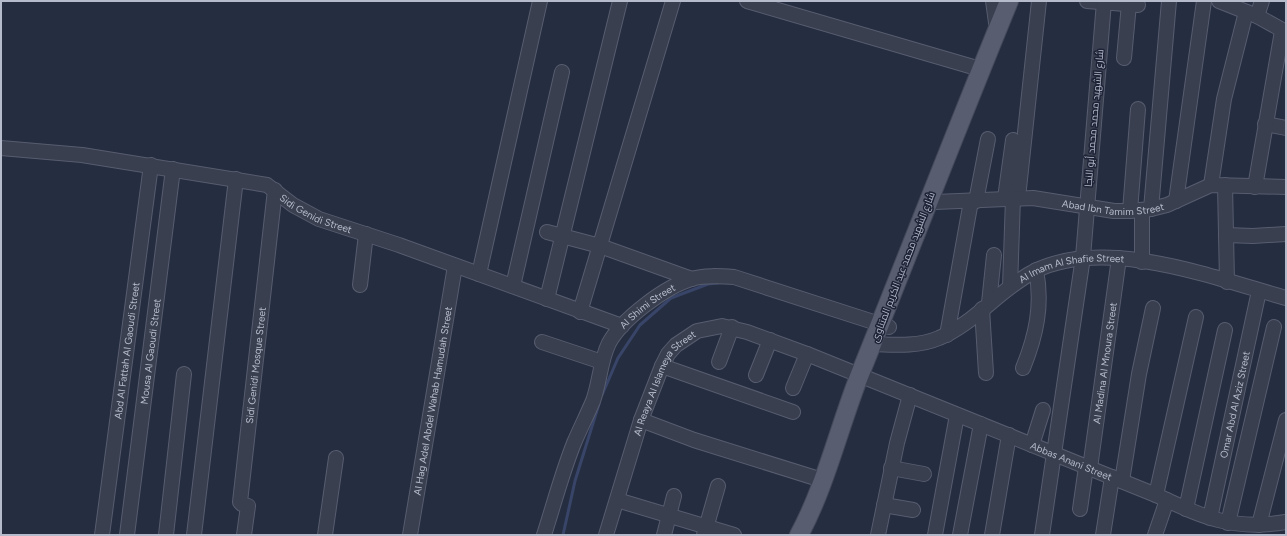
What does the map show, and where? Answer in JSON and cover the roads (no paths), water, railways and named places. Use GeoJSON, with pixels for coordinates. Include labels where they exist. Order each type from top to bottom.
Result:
{"type":"FeatureCollection","features":[{"type":"Feature","properties":{"kind":"main road","name":"شارع الشهيد محمد عبد الكريم المتناوى"},"geometry":{"type":"LineString","coordinates":[[884,326],[935,202],[980,69],[1009,1]]}},
{"type":"Feature","properties":{"kind":"main road","name":"شارع الشهيد محمد عبد الكريم المتناوى"},"geometry":{"type":"LineString","coordinates":[[805,534],[822,480],[865,377],[947,165],[1019,1]]}},
{"type":"Feature","properties":{"kind":"main road","name":"شارع الشهيد محمد عبد الكريم المتناوى"},"geometry":{"type":"LineString","coordinates":[[805,534],[821,518],[865,377]]}},
{"type":"Feature","properties":{"kind":"street"},"geometry":{"type":"LineString","coordinates":[[479,274],[540,1]]}},
{"type":"Feature","properties":{"kind":"street"},"geometry":{"type":"LineString","coordinates":[[547,299],[620,1]]}},
{"type":"Feature","properties":{"kind":"street"},"geometry":{"type":"LineString","coordinates":[[580,312],[673,1]]}},
{"type":"Feature","properties":{"kind":"street"},"geometry":{"type":"LineString","coordinates":[[746,1],[980,69]]}},
{"type":"Feature","properties":{"kind":"street"},"geometry":{"type":"LineString","coordinates":[[993,1],[997,30]]}},
{"type":"Feature","properties":{"kind":"street"},"geometry":{"type":"LineString","coordinates":[[1012,198],[1039,1]]}},
{"type":"Feature","properties":{"kind":"street"},"geometry":{"type":"LineString","coordinates":[[1141,210],[1169,1]]}},
{"type":"Feature","properties":{"kind":"street"},"geometry":{"type":"LineString","coordinates":[[1176,201],[1204,1]]}},
{"type":"Feature","properties":{"kind":"street"},"geometry":{"type":"LineString","coordinates":[[1227,282],[1226,235],[1218,185],[1224,98],[1252,14],[1262,1]]}},
{"type":"Feature","properties":{"kind":"street"},"geometry":{"type":"LineString","coordinates":[[1098,2],[1134,5],[1124,58]]}},
{"type":"Feature","properties":{"kind":"street","name":"شارع الشهيد محمد محمد أبو النجا"},"geometry":{"type":"LineString","coordinates":[[1042,535],[1083,257],[1098,2]]}},
{"type":"Feature","properties":{"kind":"street"},"geometry":{"type":"LineString","coordinates":[[1222,2],[1252,14],[1284,31],[1265,124],[1255,187]]}},
{"type":"Feature","properties":{"kind":"street"},"geometry":{"type":"LineString","coordinates":[[513,286],[562,72]]}},
{"type":"Feature","properties":{"kind":"street"},"geometry":{"type":"LineString","coordinates":[[1138,109],[1142,262]]}},
{"type":"Feature","properties":{"kind":"street"},"geometry":{"type":"LineString","coordinates":[[1265,124],[1286,128]]}},
{"type":"Feature","properties":{"kind":"street"},"geometry":{"type":"LineString","coordinates":[[946,335],[973,201],[988,139]]}},
{"type":"Feature","properties":{"kind":"street"},"geometry":{"type":"LineString","coordinates":[[1010,287],[1013,140]]}},
{"type":"Feature","properties":{"kind":"street","name":"Sidi Genidi Street"},"geometry":{"type":"LineString","coordinates":[[1,148],[82,155],[173,168],[267,185],[293,205],[318,219],[366,234],[622,326]]}},
{"type":"Feature","properties":{"kind":"street","name":"Abd Al Fattah Al Gaoudi Street"},"geometry":{"type":"LineString","coordinates":[[102,535],[151,165]]}},
{"type":"Feature","properties":{"kind":"street","name":"Mousa Al Gaoudi Street"},"geometry":{"type":"LineString","coordinates":[[127,535],[173,168]]}},
{"type":"Feature","properties":{"kind":"street"},"geometry":{"type":"LineString","coordinates":[[194,535],[236,179]]}},
{"type":"Feature","properties":{"kind":"street"},"geometry":{"type":"LineString","coordinates":[[1218,185],[1286,187]]}},
{"type":"Feature","properties":{"kind":"street","name":"Abad Ibn Tamim Street"},"geometry":{"type":"LineString","coordinates":[[935,202],[1012,198],[1086,207],[1141,210],[1176,201],[1218,185]]}},
{"type":"Feature","properties":{"kind":"street","name":"Sidi Genidi Mosque Street"},"geometry":{"type":"LineString","coordinates":[[244,535],[248,506],[240,502],[275,190]]}},
{"type":"Feature","properties":{"kind":"street"},"geometry":{"type":"LineString","coordinates":[[547,232],[600,246],[692,278]]}},
{"type":"Feature","properties":{"kind":"street"},"geometry":{"type":"LineString","coordinates":[[360,285],[366,234]]}},
{"type":"Feature","properties":{"kind":"street"},"geometry":{"type":"LineString","coordinates":[[1226,235],[1254,236],[1286,234]]}},
{"type":"Feature","properties":{"kind":"street"},"geometry":{"type":"LineString","coordinates":[[986,373],[986,306],[994,255]]}},
{"type":"Feature","properties":{"kind":"street","name":"Al Imam Al Shafie Street"},"geometry":{"type":"LineString","coordinates":[[878,344],[923,343],[946,335],[1010,287],[1036,270],[1064,261],[1083,257],[1119,258],[1188,271],[1286,298]]}},
{"type":"Feature","properties":{"kind":"street","name":"Al Madina Al Mnoura Street"},"geometry":{"type":"LineString","coordinates":[[1080,510],[1088,467],[1119,258]]}},
{"type":"Feature","properties":{"kind":"street","name":"Al Hag Adel Abdel Wahab Hamudah Street"},"geometry":{"type":"LineString","coordinates":[[410,535],[454,266]]}},
{"type":"Feature","properties":{"kind":"street"},"geometry":{"type":"LineString","coordinates":[[1022,368],[1033,340],[1040,307],[1036,270]]}},
{"type":"Feature","properties":{"kind":"street","name":"Al Shimi Street"},"geometry":{"type":"LineString","coordinates":[[544,535],[569,456],[597,388],[602,362],[609,343],[622,326],[669,289],[692,278],[722,276],[745,280],[884,326]]}},
{"type":"Feature","properties":{"kind":"street","name":"Omar Abd Al Aziz Street"},"geometry":{"type":"LineString","coordinates":[[1210,518],[1259,291]]}},
{"type":"Feature","properties":{"kind":"street"},"geometry":{"type":"LineString","coordinates":[[1103,535],[1117,479],[1153,308]]}},
{"type":"Feature","properties":{"kind":"street"},"geometry":{"type":"LineString","coordinates":[[1155,535],[1196,317]]}},
{"type":"Feature","properties":{"kind":"street","name":"Al Reaya Al Islameya Street"},"geometry":{"type":"LineString","coordinates":[[606,535],[641,420],[662,366],[672,350],[686,337],[710,327],[732,327],[770,340],[865,377]]}},
{"type":"Feature","properties":{"kind":"street"},"geometry":{"type":"LineString","coordinates":[[719,362],[732,327]]}},
{"type":"Feature","properties":{"kind":"street"},"geometry":{"type":"LineString","coordinates":[[1233,527],[1274,327]]}},
{"type":"Feature","properties":{"kind":"street"},"geometry":{"type":"LineString","coordinates":[[1186,509],[1225,330]]}},
{"type":"Feature","properties":{"kind":"street"},"geometry":{"type":"LineString","coordinates":[[756,375],[770,340]]}},
{"type":"Feature","properties":{"kind":"street"},"geometry":{"type":"LineString","coordinates":[[542,342],[602,362]]}},
{"type":"Feature","properties":{"kind":"street"},"geometry":{"type":"LineString","coordinates":[[792,388],[807,354]]}},
{"type":"Feature","properties":{"kind":"street"},"geometry":{"type":"LineString","coordinates":[[662,366],[793,412]]}},
{"type":"Feature","properties":{"kind":"street"},"geometry":{"type":"LineString","coordinates":[[166,535],[184,374]]}},
{"type":"Feature","properties":{"kind":"street","name":"Abbas Anani Street"},"geometry":{"type":"LineString","coordinates":[[865,377],[1233,527],[1262,528],[1284,526]]}},
{"type":"Feature","properties":{"kind":"street"},"geometry":{"type":"LineString","coordinates":[[878,535],[892,468],[910,395]]}},
{"type":"Feature","properties":{"kind":"street"},"geometry":{"type":"LineString","coordinates":[[1032,445],[1043,410]]}},
{"type":"Feature","properties":{"kind":"street"},"geometry":{"type":"LineString","coordinates":[[935,535],[957,415]]}},
{"type":"Feature","properties":{"kind":"street"},"geometry":{"type":"LineString","coordinates":[[641,420],[694,440],[822,480]]}},
{"type":"Feature","properties":{"kind":"street"},"geometry":{"type":"LineString","coordinates":[[1262,528],[1286,420]]}},
{"type":"Feature","properties":{"kind":"street"},"geometry":{"type":"LineString","coordinates":[[960,535],[981,424]]}},
{"type":"Feature","properties":{"kind":"street"},"geometry":{"type":"LineString","coordinates":[[992,535],[1008,435]]}},
{"type":"Feature","properties":{"kind":"street"},"geometry":{"type":"LineString","coordinates":[[325,535],[336,458]]}},
{"type":"Feature","properties":{"kind":"street"},"geometry":{"type":"LineString","coordinates":[[892,468],[924,474]]}},
{"type":"Feature","properties":{"kind":"street"},"geometry":{"type":"LineString","coordinates":[[705,531],[718,486]]}},
{"type":"Feature","properties":{"kind":"street"},"geometry":{"type":"LineString","coordinates":[[664,535],[674,496]]}},
{"type":"Feature","properties":{"kind":"street"},"geometry":{"type":"LineString","coordinates":[[616,500],[669,516],[705,531],[734,535]]}},
{"type":"Feature","properties":{"kind":"street"},"geometry":{"type":"LineString","coordinates":[[884,505],[913,510]]}},
{"type":"Feature","properties":{"kind":"waterway"},"geometry":{"type":"LineString","coordinates":[[602,395],[618,358],[640,325],[671,298],[708,284],[718,283]]}},
{"type":"Feature","properties":{"kind":"waterway"},"geometry":{"type":"LineString","coordinates":[[563,535],[575,481],[599,404]]}}]}
